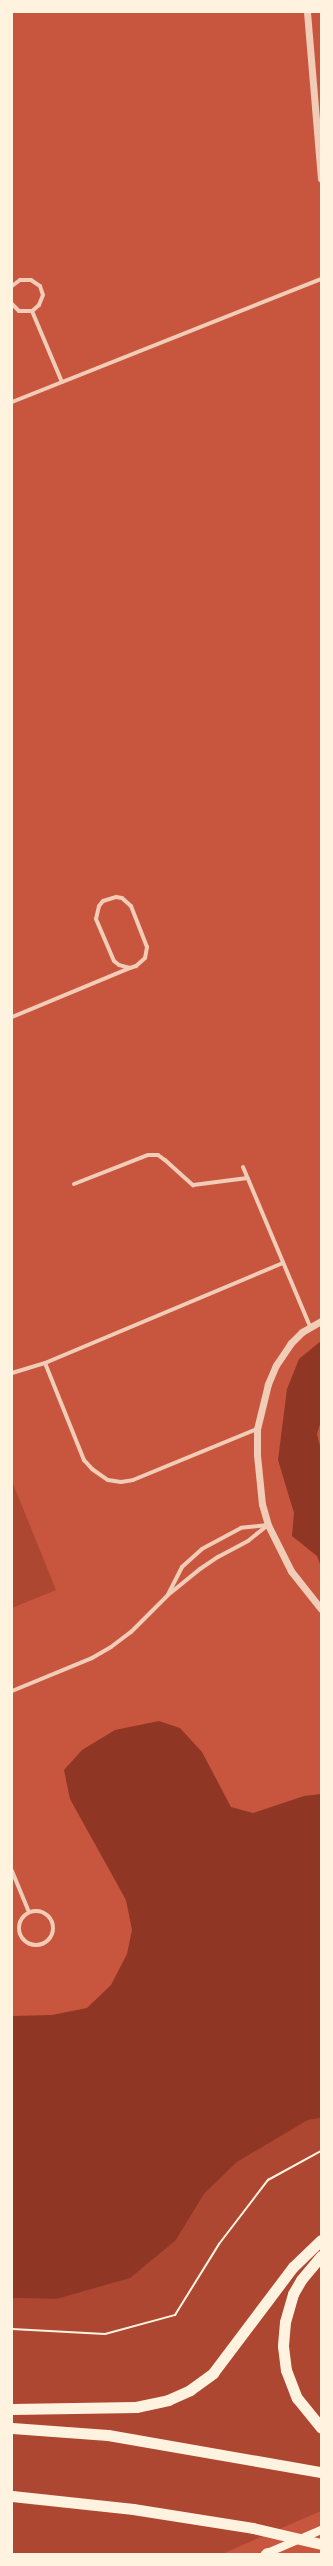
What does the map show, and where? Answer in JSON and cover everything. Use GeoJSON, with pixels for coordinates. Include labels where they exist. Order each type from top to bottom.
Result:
{"type":"FeatureCollection","features":[{"type":"Feature","properties":{"kind":"highway"},"geometry":{"type":"LineString","coordinates":[[12,2408],[136,2407],[168,2400],[190,2390],[213,2373],[293,2267],[321,2240]]}},
{"type":"Feature","properties":{"kind":"highway"},"geometry":{"type":"LineString","coordinates":[[321,2256],[301,2280],[293,2294],[285,2322],[283,2346],[286,2370],[297,2398],[321,2428]]}},
{"type":"Feature","properties":{"kind":"highway"},"geometry":{"type":"LineString","coordinates":[[12,2428],[108,2435],[321,2472]]}},
{"type":"Feature","properties":{"kind":"highway"},"geometry":{"type":"LineString","coordinates":[[12,2496],[133,2509],[253,2528],[321,2544]]}},
{"type":"Feature","properties":{"kind":"main road"},"geometry":{"type":"LineString","coordinates":[[267,2554],[321,2530]]}},
{"type":"Feature","properties":{"kind":"street"},"geometry":{"type":"LineString","coordinates":[[307,12],[321,178]]}},
{"type":"Feature","properties":{"kind":"street"},"geometry":{"type":"LineString","coordinates":[[12,402],[321,278]]}},
{"type":"Feature","properties":{"kind":"street"},"geometry":{"type":"LineString","coordinates":[[12,286],[26,279],[31,280],[40,286],[42,300],[32,311],[19,311],[12,304]]}},
{"type":"Feature","properties":{"kind":"street"},"geometry":{"type":"LineString","coordinates":[[32,311],[62,382]]}},
{"type":"Feature","properties":{"kind":"street"},"geometry":{"type":"LineString","coordinates":[[12,1017],[130,968],[141,963],[147,953],[147,947],[128,902],[122,898],[109,898],[99,906],[96,919],[114,961],[119,965],[130,968]]}},
{"type":"Feature","properties":{"kind":"street"},"geometry":{"type":"LineString","coordinates":[[74,1184],[148,1155],[158,1155],[193,1185],[248,1178]]}},
{"type":"Feature","properties":{"kind":"street"},"geometry":{"type":"LineString","coordinates":[[243,1167],[310,1326]]}},
{"type":"Feature","properties":{"kind":"street"},"geometry":{"type":"LineString","coordinates":[[12,1373],[45,1364],[283,1263]]}},
{"type":"Feature","properties":{"kind":"street"},"geometry":{"type":"LineString","coordinates":[[321,1321],[310,1326],[291,1343],[276,1365],[268,1384],[257,1428],[259,1480],[268,1525],[291,1571],[321,1610]]}},
{"type":"Feature","properties":{"kind":"street"},"geometry":{"type":"LineString","coordinates":[[45,1364],[84,1460],[92,1469],[108,1480],[121,1482],[133,1480],[257,1428]]}},
{"type":"Feature","properties":{"kind":"street"},"geometry":{"type":"LineString","coordinates":[[12,1692],[92,1658],[111,1646],[149,1616],[168,1595],[218,1557],[248,1541],[268,1525]]}},
{"type":"Feature","properties":{"kind":"street"},"geometry":{"type":"LineString","coordinates":[[168,1595],[182,1567],[198,1552],[220,1537],[241,1528],[268,1525]]}},
{"type":"Feature","properties":{"kind":"street"},"geometry":{"type":"LineString","coordinates":[[12,1871],[29,1912]]}},
{"type":"Feature","properties":{"kind":"street"},"geometry":{"type":"LineString","coordinates":[[40,1911],[46,1914],[52,1924],[52,1935],[43,1944],[38,1946],[26,1943],[19,1934],[19,1922],[29,1912],[40,1911]]}},
{"type":"Feature","properties":{"kind":"path"},"geometry":{"type":"LineString","coordinates":[[12,2329],[105,2334],[175,2315],[219,2244],[268,2180],[321,2151]]}},
{"type":"Feature","properties":{"kind":"shaded area"},"geometry":{"type":"Polygon","coordinates":[[[321,1341],[321,1421],[317,1434],[321,1450],[321,1567],[317,1556],[292,1536],[294,1513],[278,1460],[287,1389],[299,1359],[321,1341]]]}},
{"type":"Feature","properties":{"kind":"shaded area"},"geometry":{"type":"Polygon","coordinates":[[[12,1481],[56,1590],[12,1608],[12,1481]]]}},
{"type":"Feature","properties":{"kind":"shaded area"},"geometry":{"type":"Polygon","coordinates":[[[159,1721],[180,1728],[202,1752],[231,1807],[253,1813],[304,1796],[321,1794],[321,2118],[308,2120],[237,2162],[204,2194],[176,2240],[130,2278],[56,2299],[12,2298],[12,2016],[52,2015],[87,2008],[111,1985],[127,1954],[132,1930],[126,1900],[70,1799],[64,1770],[82,1750],[115,1730],[159,1721]]]}},
{"type":"Feature","properties":{"kind":"shaded area"},"geometry":{"type":"Polygon","coordinates":[[[321,2118],[321,2511],[222,2554],[12,2554],[12,2298],[56,2299],[176,2240],[204,2194],[237,2162],[308,2120],[321,2118]]]}}]}
